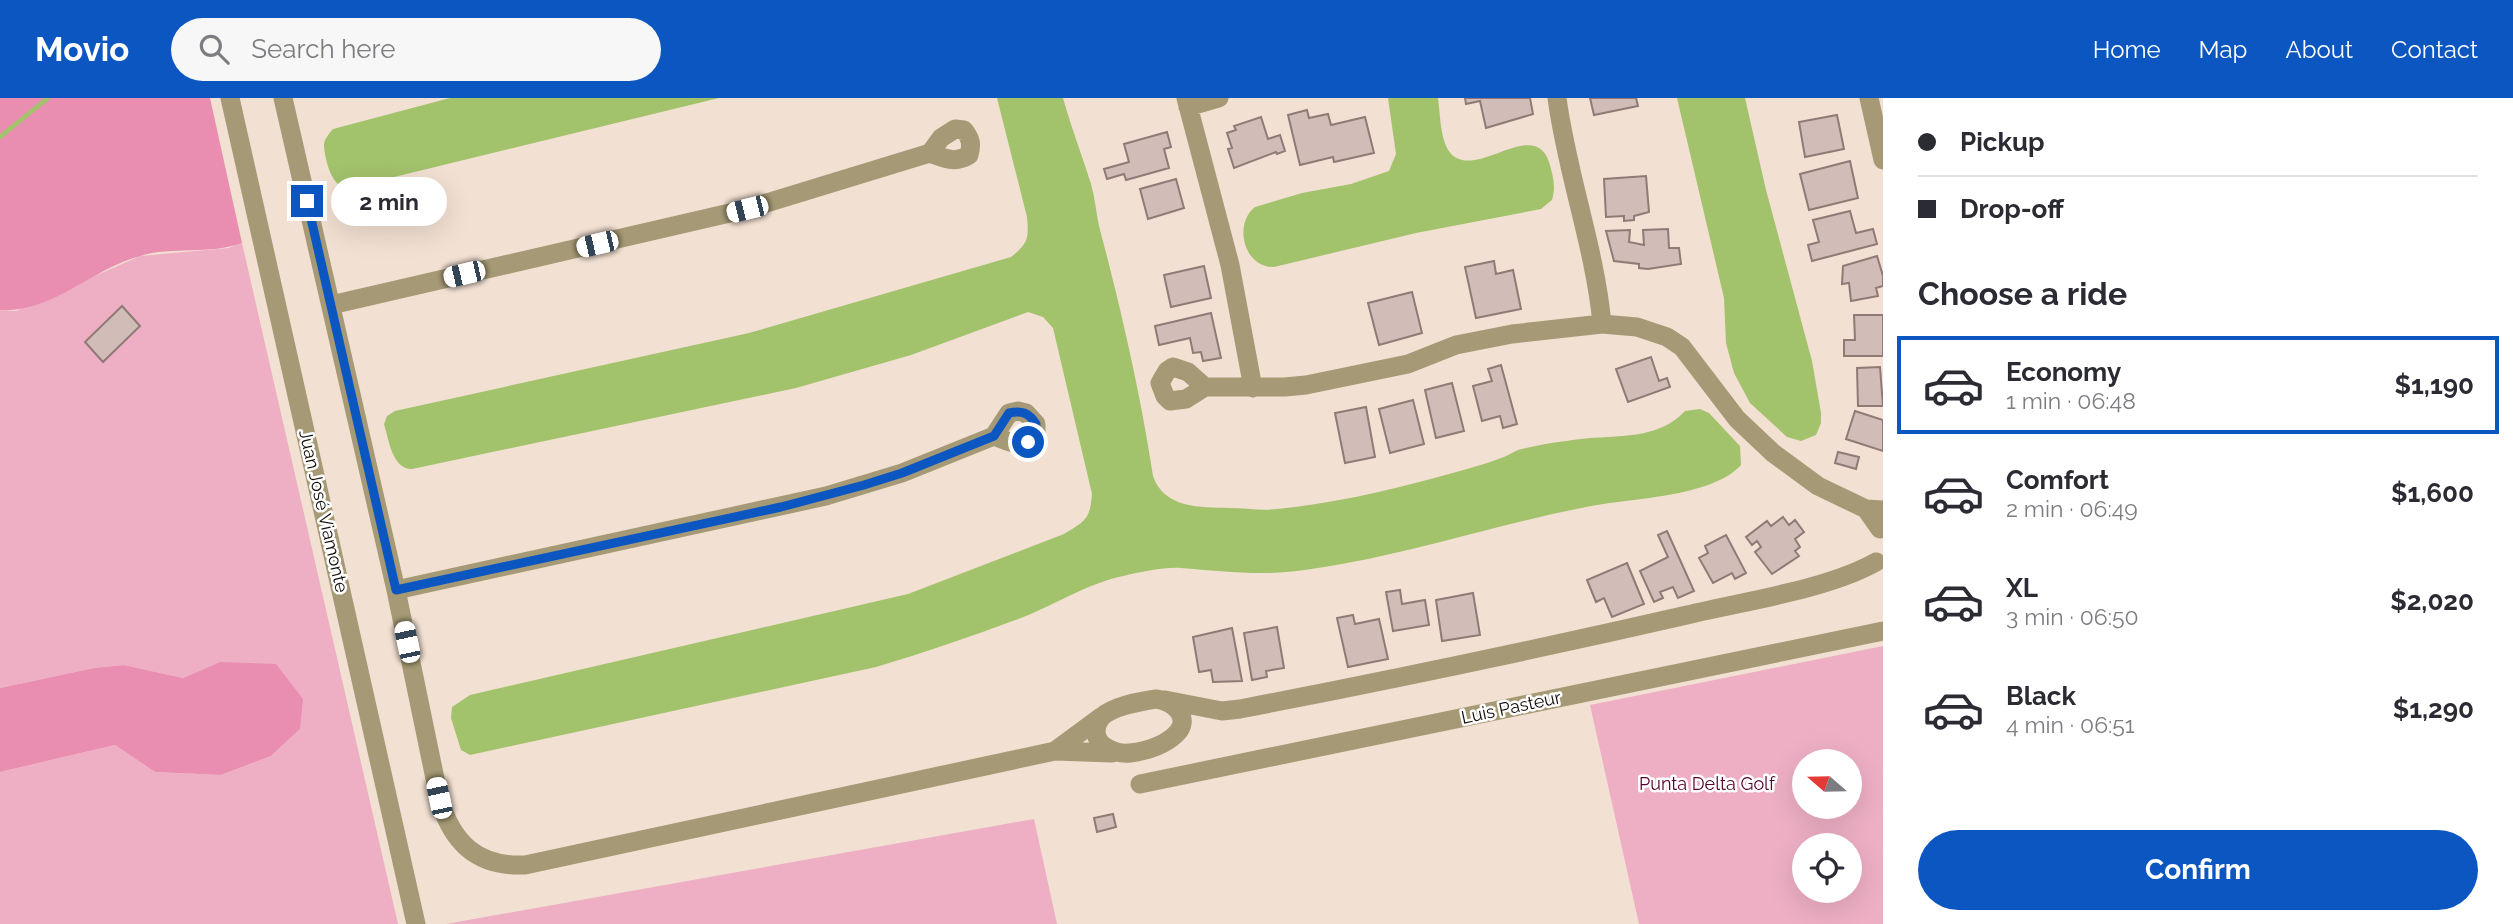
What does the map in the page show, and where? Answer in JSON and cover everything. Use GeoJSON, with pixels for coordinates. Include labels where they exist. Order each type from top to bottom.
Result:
{"type":"FeatureCollection","features":[{"type":"Feature","properties":{"kind":"street","name":"Juan José Viamonte"},"geometry":{"type":"LineString","coordinates":[[230,98],[416,924]]}},
{"type":"Feature","properties":{"kind":"street"},"geometry":{"type":"LineString","coordinates":[[283,98],[396,590],[445,820],[464,847],[490,861],[508,866],[526,865],[1055,751],[1127,753],[1157,747],[1222,711],[1523,652],[1833,580],[1880,562],[1880,526],[1773,453],[1737,419],[1682,347],[1653,331],[1602,324],[1483,339],[1456,345],[1408,364],[1318,383],[1285,387],[1205,387]]}},
{"type":"Feature","properties":{"kind":"street"},"geometry":{"type":"LineString","coordinates":[[1219,98],[1187,102],[1230,265],[1253,388]]}},
{"type":"Feature","properties":{"kind":"street"},"geometry":{"type":"LineString","coordinates":[[1557,98],[1599,297],[1602,324]]}},
{"type":"Feature","properties":{"kind":"street"},"geometry":{"type":"LineString","coordinates":[[1869,98],[1883,160]]}},
{"type":"Feature","properties":{"kind":"street"},"geometry":{"type":"LineString","coordinates":[[331,304],[747,209],[930,153]]}},
{"type":"Feature","properties":{"kind":"street"},"geometry":{"type":"LineString","coordinates":[[396,590],[826,496],[902,473],[994,436]]}},
{"type":"Feature","properties":{"kind":"street","name":"Luis Pasteur"},"geometry":{"type":"LineString","coordinates":[[1140,784],[1883,631]]}},
{"type":"Feature","properties":{"kind":"street"},"geometry":{"type":"LineString","coordinates":[[1055,751],[1101,717],[1136,702],[1165,700],[1222,711]]}},
{"type":"Feature","properties":{"kind":"street"},"geometry":{"type":"LineString","coordinates":[[1165,700],[1175,705],[1181,715],[1181,726],[1177,734]]}},
{"type":"Feature","properties":{"kind":"street"},"geometry":{"type":"LineString","coordinates":[[1101,717],[1097,738],[1103,747],[1112,753]]}},
{"type":"Feature","properties":{"kind":"green space"},"geometry":{"type":"Polygon","coordinates":[[[242,243],[398,924],[0,924],[0,772],[115,745],[155,772],[221,775],[271,756],[300,729],[220,662],[183,678],[124,665],[94,668],[0,688],[0,310],[16,311],[140,256],[228,248],[242,243]]]}},
{"type":"Feature","properties":{"kind":"green space","name":"Punta Delta Golf"},"geometry":{"type":"Polygon","coordinates":[[[1883,646],[1883,924],[1639,924],[1590,705],[1883,646]]]}},
{"type":"Feature","properties":{"kind":"green space"},"geometry":{"type":"Polygon","coordinates":[[[1034,819],[1057,924],[446,924],[1034,819]]]}},
{"type":"Feature","properties":{"kind":"shaded area"},"geometry":{"type":"Polygon","coordinates":[[[0,98],[210,98],[242,243],[217,249],[165,251],[140,256],[105,270],[37,305],[0,310],[0,98]]]}},
{"type":"Feature","properties":{"kind":"shaded area"},"geometry":{"type":"Polygon","coordinates":[[[450,98],[719,98],[353,187],[341,186],[334,179],[326,161],[324,144],[333,129],[450,98]]]}},
{"type":"Feature","properties":{"kind":"shaded area"},"geometry":{"type":"Polygon","coordinates":[[[997,98],[1063,98],[1092,189],[1136,381],[1153,476],[1158,487],[1174,500],[1196,506],[1265,510],[1338,500],[1455,472],[1533,446],[1650,432],[1675,420],[1685,411],[1700,409],[1709,413],[1740,446],[1741,465],[1727,476],[1690,490],[1586,507],[1334,566],[1268,573],[1174,568],[1123,576],[1086,588],[1007,623],[876,667],[470,755],[461,750],[451,718],[452,707],[470,695],[908,594],[1064,534],[1085,519],[1090,509],[1092,494],[1053,328],[1043,317],[1028,312],[911,355],[796,388],[412,469],[405,468],[396,459],[384,424],[387,416],[395,411],[749,333],[1011,257],[1026,240],[1027,217],[997,98]]]}},
{"type":"Feature","properties":{"kind":"shaded area"},"geometry":{"type":"Polygon","coordinates":[[[1388,98],[1438,98],[1444,141],[1456,158],[1469,161],[1529,145],[1541,149],[1553,176],[1552,200],[1541,209],[1416,233],[1274,267],[1255,260],[1249,253],[1243,234],[1248,214],[1255,207],[1302,193],[1351,184],[1389,171],[1396,154],[1388,98]]]}},
{"type":"Feature","properties":{"kind":"shaded area"},"geometry":{"type":"Polygon","coordinates":[[[1677,98],[1745,98],[1766,190],[1812,361],[1821,413],[1821,423],[1816,435],[1801,441],[1787,437],[1750,403],[1734,373],[1726,343],[1724,298],[1677,98]]]}},
{"type":"Feature","properties":{"kind":"shaded area"},"geometry":{"type":"Polygon","coordinates":[[[220,662],[276,664],[303,699],[300,729],[271,756],[221,775],[155,772],[115,745],[0,772],[0,688],[94,668],[124,665],[183,678],[220,662]]]}},
{"type":"Feature","properties":{"kind":"building"},"geometry":{"type":"Polygon","coordinates":[[[1465,98],[1530,98],[1533,114],[1486,128],[1480,101],[1466,104],[1465,98]]]}},
{"type":"Feature","properties":{"kind":"building"},"geometry":{"type":"Polygon","coordinates":[[[1590,98],[1636,98],[1638,106],[1594,115],[1590,98]]]}},
{"type":"Feature","properties":{"kind":"building"},"geometry":{"type":"Polygon","coordinates":[[[1307,110],[1309,118],[1328,114],[1331,125],[1365,117],[1374,153],[1334,162],[1333,157],[1300,165],[1288,115],[1307,110]]]}},
{"type":"Feature","properties":{"kind":"building"},"geometry":{"type":"Polygon","coordinates":[[[1837,115],[1844,149],[1805,157],[1799,122],[1837,115]]]}},
{"type":"Feature","properties":{"kind":"building"},"geometry":{"type":"Polygon","coordinates":[[[1261,117],[1268,139],[1280,135],[1285,151],[1234,168],[1228,149],[1232,148],[1227,133],[1236,130],[1234,126],[1261,117]]]}},
{"type":"Feature","properties":{"kind":"building"},"geometry":{"type":"Polygon","coordinates":[[[1167,132],[1171,147],[1164,149],[1169,168],[1126,180],[1124,174],[1107,179],[1104,169],[1129,162],[1124,144],[1167,132]]]}},
{"type":"Feature","properties":{"kind":"building"},"geometry":{"type":"Polygon","coordinates":[[[1850,161],[1858,198],[1809,210],[1800,174],[1850,161]]]}},
{"type":"Feature","properties":{"kind":"building"},"geometry":{"type":"Polygon","coordinates":[[[1646,176],[1649,212],[1634,216],[1634,220],[1624,221],[1624,216],[1606,217],[1604,179],[1646,176]]]}},
{"type":"Feature","properties":{"kind":"building"},"geometry":{"type":"Polygon","coordinates":[[[1176,179],[1184,208],[1148,219],[1140,189],[1176,179]]]}},
{"type":"Feature","properties":{"kind":"building"},"geometry":{"type":"Polygon","coordinates":[[[1850,211],[1856,233],[1873,229],[1877,244],[1812,261],[1808,245],[1819,242],[1813,220],[1850,211]]]}},
{"type":"Feature","properties":{"kind":"building"},"geometry":{"type":"Polygon","coordinates":[[[1668,229],[1669,248],[1679,248],[1681,264],[1648,269],[1639,268],[1639,264],[1614,261],[1606,231],[1630,230],[1629,242],[1644,245],[1643,230],[1668,229]]]}},
{"type":"Feature","properties":{"kind":"building"},"geometry":{"type":"Polygon","coordinates":[[[1877,256],[1883,276],[1883,286],[1876,288],[1878,296],[1851,301],[1849,283],[1842,284],[1843,266],[1877,256]]]}},
{"type":"Feature","properties":{"kind":"building"},"geometry":{"type":"Polygon","coordinates":[[[1494,261],[1496,274],[1513,270],[1521,309],[1476,318],[1465,267],[1494,261]]]}},
{"type":"Feature","properties":{"kind":"building"},"geometry":{"type":"Polygon","coordinates":[[[1204,266],[1211,298],[1171,307],[1164,275],[1204,266]]]}},
{"type":"Feature","properties":{"kind":"building"},"geometry":{"type":"Polygon","coordinates":[[[1412,292],[1422,333],[1379,345],[1368,303],[1412,292]]]}},
{"type":"Feature","properties":{"kind":"building"},"geometry":{"type":"Polygon","coordinates":[[[122,306],[140,326],[103,362],[85,342],[122,306]]]}},
{"type":"Feature","properties":{"kind":"building"},"geometry":{"type":"Polygon","coordinates":[[[1211,313],[1221,358],[1203,361],[1201,352],[1193,353],[1190,338],[1159,345],[1155,326],[1211,313]]]}},
{"type":"Feature","properties":{"kind":"building"},"geometry":{"type":"Polygon","coordinates":[[[1854,315],[1883,315],[1883,356],[1844,356],[1844,340],[1855,340],[1854,315]]]}},
{"type":"Feature","properties":{"kind":"building"},"geometry":{"type":"Polygon","coordinates":[[[1651,357],[1659,381],[1667,378],[1670,387],[1628,402],[1616,369],[1651,357]]]}},
{"type":"Feature","properties":{"kind":"building"},"geometry":{"type":"Polygon","coordinates":[[[1501,365],[1517,424],[1503,428],[1500,416],[1482,421],[1473,386],[1492,381],[1488,369],[1501,365]]]}},
{"type":"Feature","properties":{"kind":"building"},"geometry":{"type":"Polygon","coordinates":[[[1880,367],[1883,406],[1858,406],[1857,368],[1880,367]]]}},
{"type":"Feature","properties":{"kind":"building"},"geometry":{"type":"Polygon","coordinates":[[[1452,383],[1464,431],[1436,438],[1425,390],[1452,383]]]}},
{"type":"Feature","properties":{"kind":"building"},"geometry":{"type":"Polygon","coordinates":[[[1413,400],[1424,444],[1390,453],[1379,409],[1413,400]]]}},
{"type":"Feature","properties":{"kind":"building"},"geometry":{"type":"Polygon","coordinates":[[[1366,407],[1375,457],[1345,463],[1335,413],[1366,407]]]}},
{"type":"Feature","properties":{"kind":"building"},"geometry":{"type":"Polygon","coordinates":[[[1855,411],[1883,420],[1883,451],[1846,439],[1855,411]]]}},
{"type":"Feature","properties":{"kind":"building"},"geometry":{"type":"Polygon","coordinates":[[[1838,452],[1859,457],[1856,469],[1835,463],[1838,452]]]}},
{"type":"Feature","properties":{"kind":"building"},"geometry":{"type":"Polygon","coordinates":[[[1783,517],[1789,525],[1795,520],[1804,532],[1795,539],[1800,547],[1795,551],[1799,556],[1772,574],[1755,552],[1761,547],[1757,541],[1752,545],[1746,537],[1767,521],[1771,526],[1783,517]]]}},
{"type":"Feature","properties":{"kind":"building"},"geometry":{"type":"Polygon","coordinates":[[[1667,531],[1694,591],[1678,598],[1673,587],[1660,592],[1663,598],[1654,602],[1640,571],[1668,557],[1658,535],[1667,531]]]}},
{"type":"Feature","properties":{"kind":"building"},"geometry":{"type":"Polygon","coordinates":[[[1726,535],[1746,573],[1735,579],[1732,573],[1713,583],[1699,558],[1708,553],[1705,546],[1726,535]]]}},
{"type":"Feature","properties":{"kind":"building"},"geometry":{"type":"Polygon","coordinates":[[[1627,563],[1644,604],[1612,617],[1604,598],[1596,602],[1587,580],[1627,563]]]}},
{"type":"Feature","properties":{"kind":"building"},"geometry":{"type":"Polygon","coordinates":[[[1400,590],[1402,604],[1425,600],[1429,625],[1393,631],[1386,592],[1400,590]]]}},
{"type":"Feature","properties":{"kind":"building"},"geometry":{"type":"Polygon","coordinates":[[[1473,593],[1480,635],[1442,641],[1436,600],[1473,593]]]}},
{"type":"Feature","properties":{"kind":"building"},"geometry":{"type":"Polygon","coordinates":[[[1353,615],[1355,624],[1379,619],[1388,659],[1348,667],[1337,618],[1353,615]]]}},
{"type":"Feature","properties":{"kind":"building"},"geometry":{"type":"Polygon","coordinates":[[[1277,627],[1284,668],[1266,671],[1267,677],[1252,680],[1244,633],[1277,627]]]}},
{"type":"Feature","properties":{"kind":"building"},"geometry":{"type":"Polygon","coordinates":[[[1232,628],[1242,681],[1213,682],[1211,670],[1199,672],[1193,637],[1232,628]]]}},
{"type":"Feature","properties":{"kind":"building"},"geometry":{"type":"Polygon","coordinates":[[[1113,814],[1116,827],[1097,832],[1094,818],[1113,814]]]}},
{"type":"Feature","properties":{"kind":"waterway"},"geometry":{"type":"LineString","coordinates":[[0,137],[48,98]]}},
{"type":"Feature","properties":{"kind":"route"},"geometry":{"type":"LineString","coordinates":[[307,201],[396,590],[826,496],[902,473],[994,436],[1009,413],[1026,413],[1036,424],[1036,433],[1028,442]]}}]}
